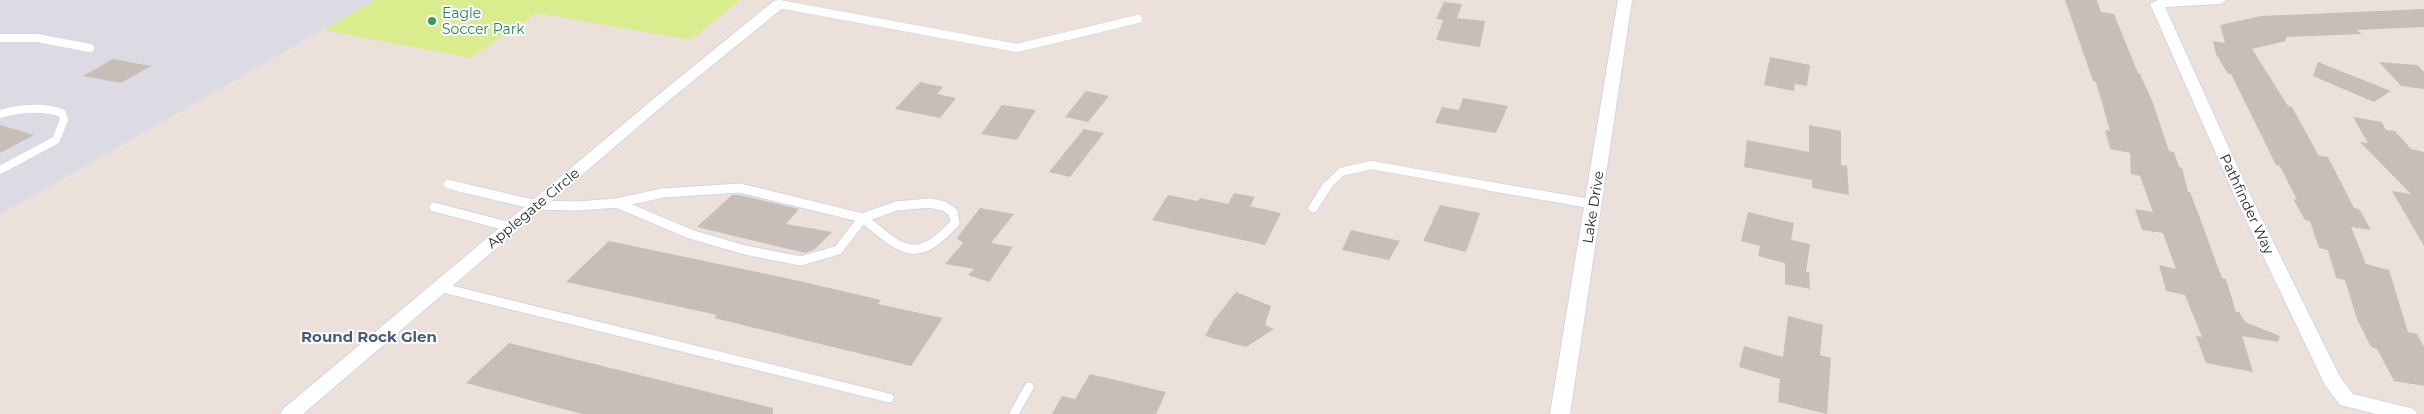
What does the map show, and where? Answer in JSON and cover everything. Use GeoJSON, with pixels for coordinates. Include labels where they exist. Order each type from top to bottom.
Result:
{"type":"FeatureCollection","features":[{"type":"Feature","properties":{"kind":"street","name":"Lake Drive"},"geometry":{"type":"LineString","coordinates":[[1560,414],[1625,0]]}},
{"type":"Feature","properties":{"kind":"street","name":"Pathfinder Way"},"geometry":{"type":"LineString","coordinates":[[2220,0],[2157,4],[2245,201],[2332,380],[2347,400],[2407,414]]}},
{"type":"Feature","properties":{"kind":"street","name":"Applegate Circle"},"geometry":{"type":"LineString","coordinates":[[290,414],[536,205],[778,4]]}},
{"type":"Feature","properties":{"kind":"lane"},"geometry":{"type":"LineString","coordinates":[[778,4],[1017,48],[1138,19]]}},
{"type":"Feature","properties":{"kind":"lane"},"geometry":{"type":"LineString","coordinates":[[0,38],[37,38],[90,48]]}},
{"type":"Feature","properties":{"kind":"lane"},"geometry":{"type":"LineString","coordinates":[[0,114],[30,107],[49,108],[62,113],[64,120],[56,140],[0,170]]}},
{"type":"Feature","properties":{"kind":"lane"},"geometry":{"type":"LineString","coordinates":[[1313,208],[1330,179],[1348,168],[1371,165],[1593,204]]}},
{"type":"Feature","properties":{"kind":"lane"},"geometry":{"type":"LineString","coordinates":[[448,184],[536,205],[578,206],[617,203],[663,193],[708,188],[740,188],[864,218],[901,249],[921,251],[942,238],[955,223],[953,212],[944,206],[930,202],[896,206],[864,218],[838,250],[801,261],[745,250],[690,234],[617,203]]}},
{"type":"Feature","properties":{"kind":"lane"},"geometry":{"type":"LineString","coordinates":[[434,207],[510,227]]}},
{"type":"Feature","properties":{"kind":"lane"},"geometry":{"type":"LineString","coordinates":[[439,287],[889,398]]}},
{"type":"Feature","properties":{"kind":"lane"},"geometry":{"type":"LineString","coordinates":[[1014,414],[1029,386]]}},
{"type":"Feature","properties":{"kind":"shaded area"},"geometry":{"type":"Polygon","coordinates":[[[0,0],[375,0],[0,215],[0,0]]]}},
{"type":"Feature","properties":{"kind":"green space","name":"Eagle Soccer Park"},"geometry":{"type":"Polygon","coordinates":[[[375,0],[740,0],[691,40],[537,13],[470,58],[324,30],[375,0]]]}},
{"type":"Feature","properties":{"kind":"building"},"geometry":{"type":"Polygon","coordinates":[[[2065,0],[2097,0],[2101,12],[2114,14],[2138,73],[2153,103],[2169,151],[2174,152],[2179,167],[2182,168],[2188,192],[2190,192],[2222,278],[2226,279],[2236,312],[2239,312],[2245,322],[2280,336],[2278,342],[2242,336],[2253,372],[2206,363],[2196,336],[2202,337],[2185,295],[2166,291],[2159,265],[2176,269],[2163,233],[2142,230],[2135,209],[2153,212],[2140,176],[2131,174],[2130,153],[2110,149],[2105,130],[2110,131],[2096,82],[2093,81],[2065,0]]]}},
{"type":"Feature","properties":{"kind":"building"},"geometry":{"type":"Polygon","coordinates":[[[1444,2],[1462,4],[1457,18],[1485,21],[1480,47],[1436,40],[1443,20],[1436,19],[1444,2]]]}},
{"type":"Feature","properties":{"kind":"building"},"geometry":{"type":"Polygon","coordinates":[[[2424,9],[2424,27],[2356,30],[2362,34],[2286,37],[2286,41],[2252,49],[2288,106],[2292,107],[2319,156],[2328,157],[2354,208],[2359,209],[2371,230],[2351,227],[2366,264],[2389,270],[2408,332],[2417,334],[2424,347],[2424,386],[2394,381],[2377,349],[2371,347],[2357,319],[2345,280],[2336,278],[2328,250],[2319,248],[2310,221],[2305,220],[2293,199],[2297,200],[2280,166],[2276,165],[2231,74],[2228,74],[2216,54],[2213,41],[2225,43],[2220,25],[2261,16],[2424,9]]]}},
{"type":"Feature","properties":{"kind":"building"},"geometry":{"type":"Polygon","coordinates":[[[1770,57],[1810,65],[1807,86],[1795,84],[1794,91],[1764,85],[1770,57]]]}},
{"type":"Feature","properties":{"kind":"building"},"geometry":{"type":"Polygon","coordinates":[[[113,59],[151,66],[121,83],[83,76],[113,59]]]}},
{"type":"Feature","properties":{"kind":"building"},"geometry":{"type":"Polygon","coordinates":[[[2318,62],[2391,91],[2374,102],[2313,76],[2318,62]]]}},
{"type":"Feature","properties":{"kind":"building"},"geometry":{"type":"Polygon","coordinates":[[[2379,62],[2417,65],[2424,72],[2424,89],[2401,86],[2379,62]]]}},
{"type":"Feature","properties":{"kind":"building"},"geometry":{"type":"Polygon","coordinates":[[[920,82],[943,87],[937,94],[956,98],[940,118],[895,109],[920,82]]]}},
{"type":"Feature","properties":{"kind":"building"},"geometry":{"type":"Polygon","coordinates":[[[1086,91],[1109,96],[1088,122],[1065,117],[1086,91]]]}},
{"type":"Feature","properties":{"kind":"building"},"geometry":{"type":"Polygon","coordinates":[[[1463,98],[1508,106],[1496,133],[1435,123],[1442,107],[1459,110],[1463,98]]]}},
{"type":"Feature","properties":{"kind":"building"},"geometry":{"type":"Polygon","coordinates":[[[1002,105],[1036,110],[1017,140],[981,134],[1002,105]]]}},
{"type":"Feature","properties":{"kind":"building"},"geometry":{"type":"Polygon","coordinates":[[[2353,117],[2382,122],[2386,130],[2395,131],[2411,149],[2424,152],[2424,246],[2392,191],[2411,194],[2360,142],[2368,143],[2353,117]]]}},
{"type":"Feature","properties":{"kind":"building"},"geometry":{"type":"Polygon","coordinates":[[[0,125],[34,135],[0,153],[0,125]]]}},
{"type":"Feature","properties":{"kind":"building"},"geometry":{"type":"Polygon","coordinates":[[[1809,125],[1841,131],[1841,165],[1847,166],[1849,195],[1812,188],[1812,180],[1744,167],[1747,140],[1809,152],[1809,125]]]}},
{"type":"Feature","properties":{"kind":"building"},"geometry":{"type":"Polygon","coordinates":[[[1084,129],[1104,133],[1070,177],[1049,172],[1084,129]]]}},
{"type":"Feature","properties":{"kind":"building"},"geometry":{"type":"Polygon","coordinates":[[[1234,193],[1255,197],[1250,206],[1281,213],[1265,245],[1152,220],[1168,195],[1198,201],[1200,198],[1228,204],[1234,193]]]}},
{"type":"Feature","properties":{"kind":"building"},"geometry":{"type":"Polygon","coordinates":[[[732,195],[799,209],[786,224],[832,232],[814,250],[805,253],[697,227],[732,195]]]}},
{"type":"Feature","properties":{"kind":"building"},"geometry":{"type":"Polygon","coordinates":[[[1440,205],[1480,213],[1466,252],[1423,241],[1440,205]]]}},
{"type":"Feature","properties":{"kind":"building"},"geometry":{"type":"Polygon","coordinates":[[[980,208],[1014,214],[991,243],[1013,247],[989,282],[968,275],[974,269],[945,264],[963,243],[957,238],[980,208]]]}},
{"type":"Feature","properties":{"kind":"building"},"geometry":{"type":"Polygon","coordinates":[[[1748,212],[1794,223],[1791,240],[1810,244],[1806,272],[1809,272],[1810,289],[1785,284],[1785,263],[1758,256],[1760,246],[1741,241],[1748,212]]]}},
{"type":"Feature","properties":{"kind":"building"},"geometry":{"type":"Polygon","coordinates":[[[1351,230],[1400,241],[1389,260],[1342,250],[1351,230]]]}},
{"type":"Feature","properties":{"kind":"building"},"geometry":{"type":"Polygon","coordinates":[[[609,241],[786,278],[881,300],[878,304],[943,318],[911,366],[714,318],[717,315],[566,282],[609,241]]]}},
{"type":"Feature","properties":{"kind":"building"},"geometry":{"type":"Polygon","coordinates":[[[1236,292],[1271,306],[1265,325],[1274,329],[1246,347],[1205,336],[1213,321],[1236,292]]]}},
{"type":"Feature","properties":{"kind":"building"},"geometry":{"type":"Polygon","coordinates":[[[1788,316],[1823,325],[1820,355],[1831,358],[1827,414],[1778,402],[1780,379],[1739,367],[1744,346],[1783,357],[1788,316]]]}},
{"type":"Feature","properties":{"kind":"building"},"geometry":{"type":"Polygon","coordinates":[[[509,343],[773,408],[773,414],[582,414],[466,383],[509,343]]]}},
{"type":"Feature","properties":{"kind":"building"},"geometry":{"type":"Polygon","coordinates":[[[1090,374],[1166,392],[1156,414],[1052,414],[1062,396],[1075,399],[1090,374]]]}},
{"type":"Feature","properties":{"kind":"place","name":"Eagle Soccer Park"},"geometry":{"type":"Point","coordinates":[432,21]}},
{"type":"Feature","properties":{"kind":"district","name":"Round Rock Glen"},"geometry":{"type":"Point","coordinates":[369,337]}}]}
